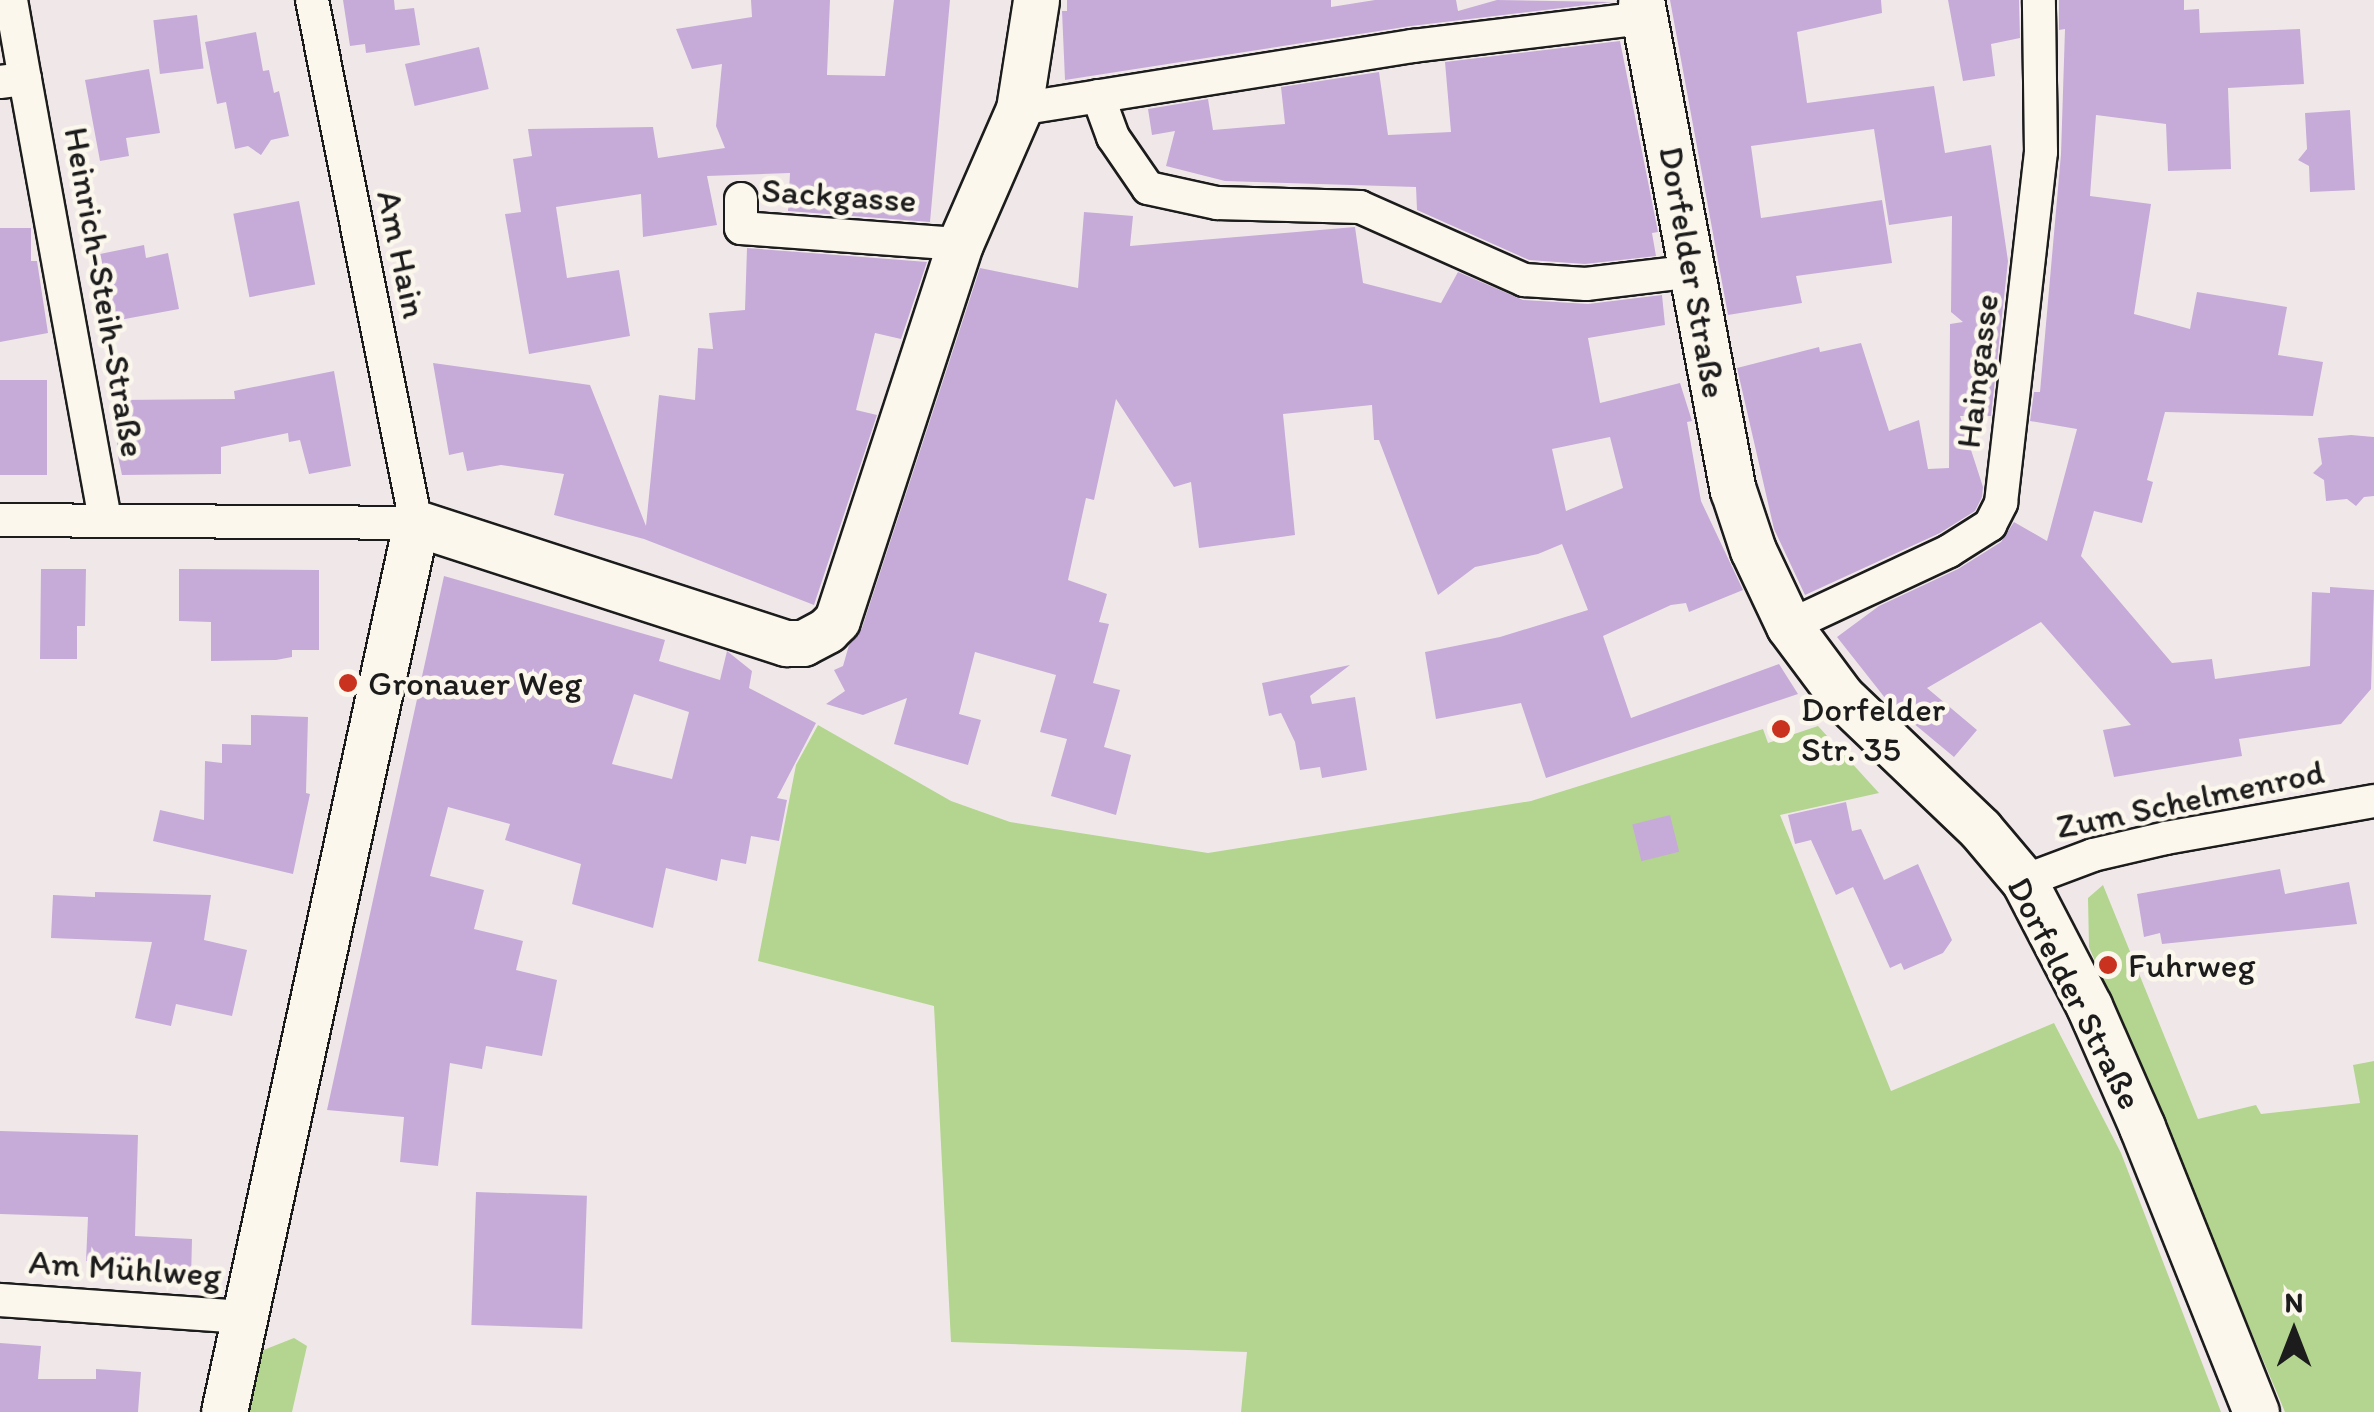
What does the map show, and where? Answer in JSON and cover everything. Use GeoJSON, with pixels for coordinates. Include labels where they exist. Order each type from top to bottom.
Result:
{"type":"FeatureCollection","features":[{"type":"Feature","properties":{"kind":"street","name":"Heinrich-Steih-Straße"},"geometry":{"type":"LineString","coordinates":[[10,0],[13,81],[104,520]]}},
{"type":"Feature","properties":{"kind":"street","name":"Am Hain"},"geometry":{"type":"LineString","coordinates":[[312,0],[416,523]]}},
{"type":"Feature","properties":{"kind":"street"},"geometry":{"type":"LineString","coordinates":[[0,520],[416,523],[786,644],[818,636],[838,620],[960,244],[1020,108],[1036,0]]}},
{"type":"Feature","properties":{"kind":"street","name":"Haingasse"},"geometry":{"type":"LineString","coordinates":[[1789,626],[1950,552],[1990,525],[2001,503],[2038,192],[2039,0]]}},
{"type":"Feature","properties":{"kind":"street"},"geometry":{"type":"LineString","coordinates":[[1020,108],[1643,9]]}},
{"type":"Feature","properties":{"kind":"street","name":"Dorfelder Straße"},"geometry":{"type":"LineString","coordinates":[[1643,9],[1733,490],[1753,550],[1789,626],[1842,697],[1980,829],[2024,881],[2089,1006],[2256,1412]]}},
{"type":"Feature","properties":{"kind":"street"},"geometry":{"type":"LineString","coordinates":[[1098,96],[1113,137],[1148,188],[1216,203],[1360,207],[1524,280],[1586,284],[1694,271]]}},
{"type":"Feature","properties":{"kind":"street","name":"Sackgasse"},"geometry":{"type":"LineString","coordinates":[[740,199],[741,228],[960,244]]}},
{"type":"Feature","properties":{"kind":"street"},"geometry":{"type":"LineString","coordinates":[[224,1412],[416,523]]}},
{"type":"Feature","properties":{"kind":"street","name":"Zum Schelmenrod"},"geometry":{"type":"LineString","coordinates":[[2024,881],[2093,855],[2166,838],[2374,801]]}},
{"type":"Feature","properties":{"kind":"street","name":"Am Mühlweg"},"geometry":{"type":"LineString","coordinates":[[0,1300],[245,1317]]}},
{"type":"Feature","properties":{"kind":"green space"},"geometry":{"type":"Polygon","coordinates":[[[818,725],[951,801],[1010,822],[1208,853],[1531,801],[1763,729],[1768,743],[1818,726],[1879,793],[1780,815],[1891,1091],[2054,1023],[2121,1153],[2221,1412],[1241,1412],[1247,1352],[951,1342],[934,1006],[758,961],[796,765],[818,725]]]}},
{"type":"Feature","properties":{"kind":"green space"},"geometry":{"type":"Polygon","coordinates":[[[2103,885],[2198,1119],[2256,1105],[2261,1114],[2360,1103],[2353,1065],[2374,1061],[2374,1412],[2285,1412],[2089,947],[2088,898],[2103,885]]]}},
{"type":"Feature","properties":{"kind":"green space"},"geometry":{"type":"Polygon","coordinates":[[[294,1338],[307,1346],[292,1412],[244,1412],[256,1353],[294,1338]]]}},
{"type":"Feature","properties":{"kind":"building"},"geometry":{"type":"Polygon","coordinates":[[[343,0],[394,0],[395,10],[414,8],[420,45],[366,53],[365,44],[350,46],[343,0]]]}},
{"type":"Feature","properties":{"kind":"building"},"geometry":{"type":"Polygon","coordinates":[[[751,0],[830,0],[827,75],[885,76],[894,0],[950,0],[930,222],[788,211],[790,173],[707,176],[717,225],[643,237],[641,194],[556,207],[567,278],[619,270],[630,336],[529,354],[505,214],[521,212],[513,159],[532,156],[528,129],[653,127],[658,158],[725,148],[716,126],[722,64],[692,69],[676,29],[752,17],[751,0]]]}},
{"type":"Feature","properties":{"kind":"building"},"geometry":{"type":"Polygon","coordinates":[[[1067,0],[1331,0],[1331,7],[1375,0],[1456,0],[1458,11],[1497,0],[1612,2],[1411,26],[1065,80],[1062,11],[1067,11],[1067,0]]]}},
{"type":"Feature","properties":{"kind":"building"},"geometry":{"type":"Polygon","coordinates":[[[1670,0],[1881,0],[1882,13],[1797,32],[1807,103],[1934,86],[1945,153],[1991,145],[2008,261],[1991,416],[1960,416],[1983,487],[1982,497],[1975,511],[1940,533],[1805,595],[1774,529],[1737,368],[1819,347],[1820,352],[1861,343],[1889,431],[1919,420],[1928,469],[1949,468],[1950,324],[1963,322],[1951,312],[1952,216],[1889,225],[1874,129],[1751,146],[1761,218],[1882,200],[1892,263],[1796,276],[1802,303],[1728,315],[1670,0]]]}},
{"type":"Feature","properties":{"kind":"building"},"geometry":{"type":"Polygon","coordinates":[[[1948,0],[2019,0],[2020,38],[1991,44],[1995,76],[1963,81],[1948,0]]]}},
{"type":"Feature","properties":{"kind":"building"},"geometry":{"type":"Polygon","coordinates":[[[2059,0],[2184,0],[2184,10],[2199,9],[2200,33],[2300,29],[2304,84],[2228,88],[2231,169],[2168,171],[2166,124],[2096,115],[2090,196],[2151,204],[2134,314],[2190,329],[2197,292],[2287,307],[2278,355],[2323,362],[2313,416],[2165,412],[2147,480],[2153,482],[2142,523],[2094,511],[2081,556],[2172,663],[2212,659],[2215,679],[2310,666],[2312,592],[2330,593],[2330,587],[2374,590],[2371,689],[2341,724],[2239,739],[2242,756],[2114,777],[2103,730],[2131,725],[2041,622],[1927,688],[1977,730],[1954,757],[1889,703],[1837,637],[1879,606],[1958,569],[2001,542],[2014,522],[2047,541],[2077,429],[2030,421],[2034,392],[2040,392],[2061,154],[2065,29],[2059,30],[2059,0]]]}},
{"type":"Feature","properties":{"kind":"building"},"geometry":{"type":"Polygon","coordinates":[[[197,15],[204,69],[160,74],[153,20],[197,15]]]}},
{"type":"Feature","properties":{"kind":"building"},"geometry":{"type":"Polygon","coordinates":[[[256,32],[263,71],[269,70],[274,93],[279,91],[289,136],[271,140],[261,155],[248,146],[235,149],[226,102],[217,104],[205,42],[256,32]]]}},
{"type":"Feature","properties":{"kind":"building"},"geometry":{"type":"Polygon","coordinates":[[[1620,41],[1658,232],[1652,233],[1656,256],[1585,264],[1529,260],[1417,210],[1416,187],[1225,181],[1166,166],[1175,131],[1152,135],[1148,109],[1208,99],[1213,130],[1285,124],[1281,87],[1379,72],[1388,135],[1451,132],[1445,62],[1620,41]]]}},
{"type":"Feature","properties":{"kind":"building"},"geometry":{"type":"Polygon","coordinates":[[[479,47],[489,89],[415,106],[405,64],[479,47]]]}},
{"type":"Feature","properties":{"kind":"building"},"geometry":{"type":"Polygon","coordinates":[[[149,69],[160,133],[126,138],[129,156],[100,161],[85,80],[149,69]]]}},
{"type":"Feature","properties":{"kind":"building"},"geometry":{"type":"Polygon","coordinates":[[[2350,110],[2355,190],[2310,192],[2309,166],[2298,160],[2307,149],[2305,113],[2350,110]]]}},
{"type":"Feature","properties":{"kind":"building"},"geometry":{"type":"Polygon","coordinates":[[[299,201],[315,284],[249,297],[233,214],[299,201]]]}},
{"type":"Feature","properties":{"kind":"building"},"geometry":{"type":"Polygon","coordinates":[[[1084,212],[1133,216],[1130,246],[1355,227],[1363,283],[1441,303],[1458,272],[1523,300],[1588,304],[1662,295],[1665,325],[1588,338],[1600,403],[1680,383],[1692,421],[1687,422],[1701,501],[1743,590],[1689,612],[1686,603],[1671,605],[1603,636],[1631,718],[1779,664],[1798,694],[1546,778],[1521,703],[1436,719],[1425,652],[1500,637],[1588,610],[1562,544],[1538,554],[1475,567],[1438,595],[1379,440],[1374,440],[1372,405],[1283,414],[1295,535],[1199,548],[1191,482],[1174,487],[1116,399],[1094,500],[1086,498],[1068,580],[1107,594],[1099,622],[1109,624],[1093,683],[1120,690],[1104,747],[1131,755],[1116,815],[1051,796],[1067,739],[1040,732],[1056,675],[975,652],[959,714],[981,720],[968,765],[894,744],[907,698],[863,715],[826,704],[845,691],[834,670],[843,666],[849,645],[862,628],[980,268],[1078,288],[1084,212]],[[1610,437],[1552,449],[1566,511],[1623,488],[1610,437]]]}},
{"type":"Feature","properties":{"kind":"building"},"geometry":{"type":"Polygon","coordinates":[[[0,228],[31,228],[31,261],[37,261],[48,333],[0,342],[0,228]]]}},
{"type":"Feature","properties":{"kind":"building"},"geometry":{"type":"Polygon","coordinates":[[[144,245],[146,258],[168,253],[179,309],[114,321],[100,254],[144,245]]]}},
{"type":"Feature","properties":{"kind":"building"},"geometry":{"type":"Polygon","coordinates":[[[747,248],[927,262],[901,339],[875,333],[856,410],[877,415],[814,605],[644,539],[554,515],[564,474],[501,465],[467,471],[463,452],[449,455],[433,363],[590,385],[646,526],[659,395],[695,400],[698,348],[713,349],[709,313],[745,310],[747,248]]]}},
{"type":"Feature","properties":{"kind":"building"},"geometry":{"type":"Polygon","coordinates":[[[334,371],[351,466],[309,474],[300,440],[289,442],[288,433],[221,447],[221,474],[122,475],[117,452],[117,400],[235,399],[234,391],[334,371]]]}},
{"type":"Feature","properties":{"kind":"building"},"geometry":{"type":"Polygon","coordinates":[[[0,380],[47,380],[47,475],[0,475],[0,380]]]}},
{"type":"Feature","properties":{"kind":"building"},"geometry":{"type":"Polygon","coordinates":[[[2374,437],[2374,496],[2364,497],[2356,506],[2347,499],[2326,501],[2324,480],[2313,473],[2322,464],[2318,438],[2374,437]]]}},
{"type":"Feature","properties":{"kind":"building"},"geometry":{"type":"Polygon","coordinates":[[[41,569],[86,569],[85,626],[77,626],[77,659],[40,659],[41,569]]]}},
{"type":"Feature","properties":{"kind":"building"},"geometry":{"type":"Polygon","coordinates":[[[179,569],[319,570],[319,650],[292,650],[292,657],[276,660],[211,661],[211,622],[179,621],[179,569]]]}},
{"type":"Feature","properties":{"kind":"building"},"geometry":{"type":"Polygon","coordinates":[[[444,576],[665,640],[659,661],[720,680],[727,651],[752,671],[749,688],[816,723],[777,798],[787,800],[779,841],[751,836],[746,864],[721,859],[717,881],[666,868],[653,928],[572,904],[581,864],[505,840],[510,824],[448,807],[430,876],[484,890],[474,929],[523,941],[516,970],[557,980],[542,1056],[486,1046],[482,1069],[450,1063],[438,1166],[400,1162],[404,1117],[327,1110],[444,576]],[[634,694],[612,764],[672,779],[689,712],[634,694]]]}},
{"type":"Feature","properties":{"kind":"building"},"geometry":{"type":"Polygon","coordinates":[[[1350,665],[1310,696],[1312,704],[1355,697],[1367,770],[1322,778],[1320,767],[1300,770],[1295,742],[1281,713],[1269,716],[1262,683],[1350,665]]]}},
{"type":"Feature","properties":{"kind":"building"},"geometry":{"type":"Polygon","coordinates":[[[251,715],[308,717],[306,793],[310,794],[293,874],[153,841],[160,810],[204,820],[205,761],[222,763],[222,744],[251,745],[251,715]]]}},
{"type":"Feature","properties":{"kind":"building"},"geometry":{"type":"Polygon","coordinates":[[[1846,802],[1852,831],[1861,829],[1884,880],[1918,864],[1952,940],[1943,953],[1904,970],[1901,963],[1890,968],[1853,887],[1836,895],[1811,840],[1795,844],[1788,815],[1846,802]]]}},
{"type":"Feature","properties":{"kind":"building"},"geometry":{"type":"Polygon","coordinates":[[[1670,815],[1679,852],[1641,861],[1632,824],[1670,815]]]}},
{"type":"Feature","properties":{"kind":"building"},"geometry":{"type":"Polygon","coordinates":[[[2280,869],[2285,894],[2349,882],[2357,924],[2162,944],[2160,933],[2144,937],[2137,894],[2280,869]]]}},
{"type":"Feature","properties":{"kind":"building"},"geometry":{"type":"Polygon","coordinates":[[[95,892],[211,895],[204,940],[247,950],[232,1016],[176,1004],[171,1026],[135,1018],[152,942],[51,938],[53,895],[95,897],[95,892]]]}},
{"type":"Feature","properties":{"kind":"building"},"geometry":{"type":"Polygon","coordinates":[[[0,1131],[138,1135],[135,1236],[192,1239],[191,1281],[120,1279],[121,1263],[86,1261],[88,1217],[0,1214],[0,1131]]]}},
{"type":"Feature","properties":{"kind":"building"},"geometry":{"type":"Polygon","coordinates":[[[476,1192],[587,1196],[582,1329],[471,1325],[476,1192]]]}},
{"type":"Feature","properties":{"kind":"building"},"geometry":{"type":"Polygon","coordinates":[[[0,1343],[41,1346],[38,1379],[96,1379],[96,1369],[141,1372],[138,1412],[0,1412],[0,1343]]]}},
{"type":"Feature","properties":{"kind":"place","name":"Gronauer Weg"},"geometry":{"type":"Point","coordinates":[348,683]}},
{"type":"Feature","properties":{"kind":"place","name":"Dorfelder Str. 35"},"geometry":{"type":"Point","coordinates":[1781,729]}},
{"type":"Feature","properties":{"kind":"place","name":"Fuhrweg"},"geometry":{"type":"Point","coordinates":[2108,965]}}]}
